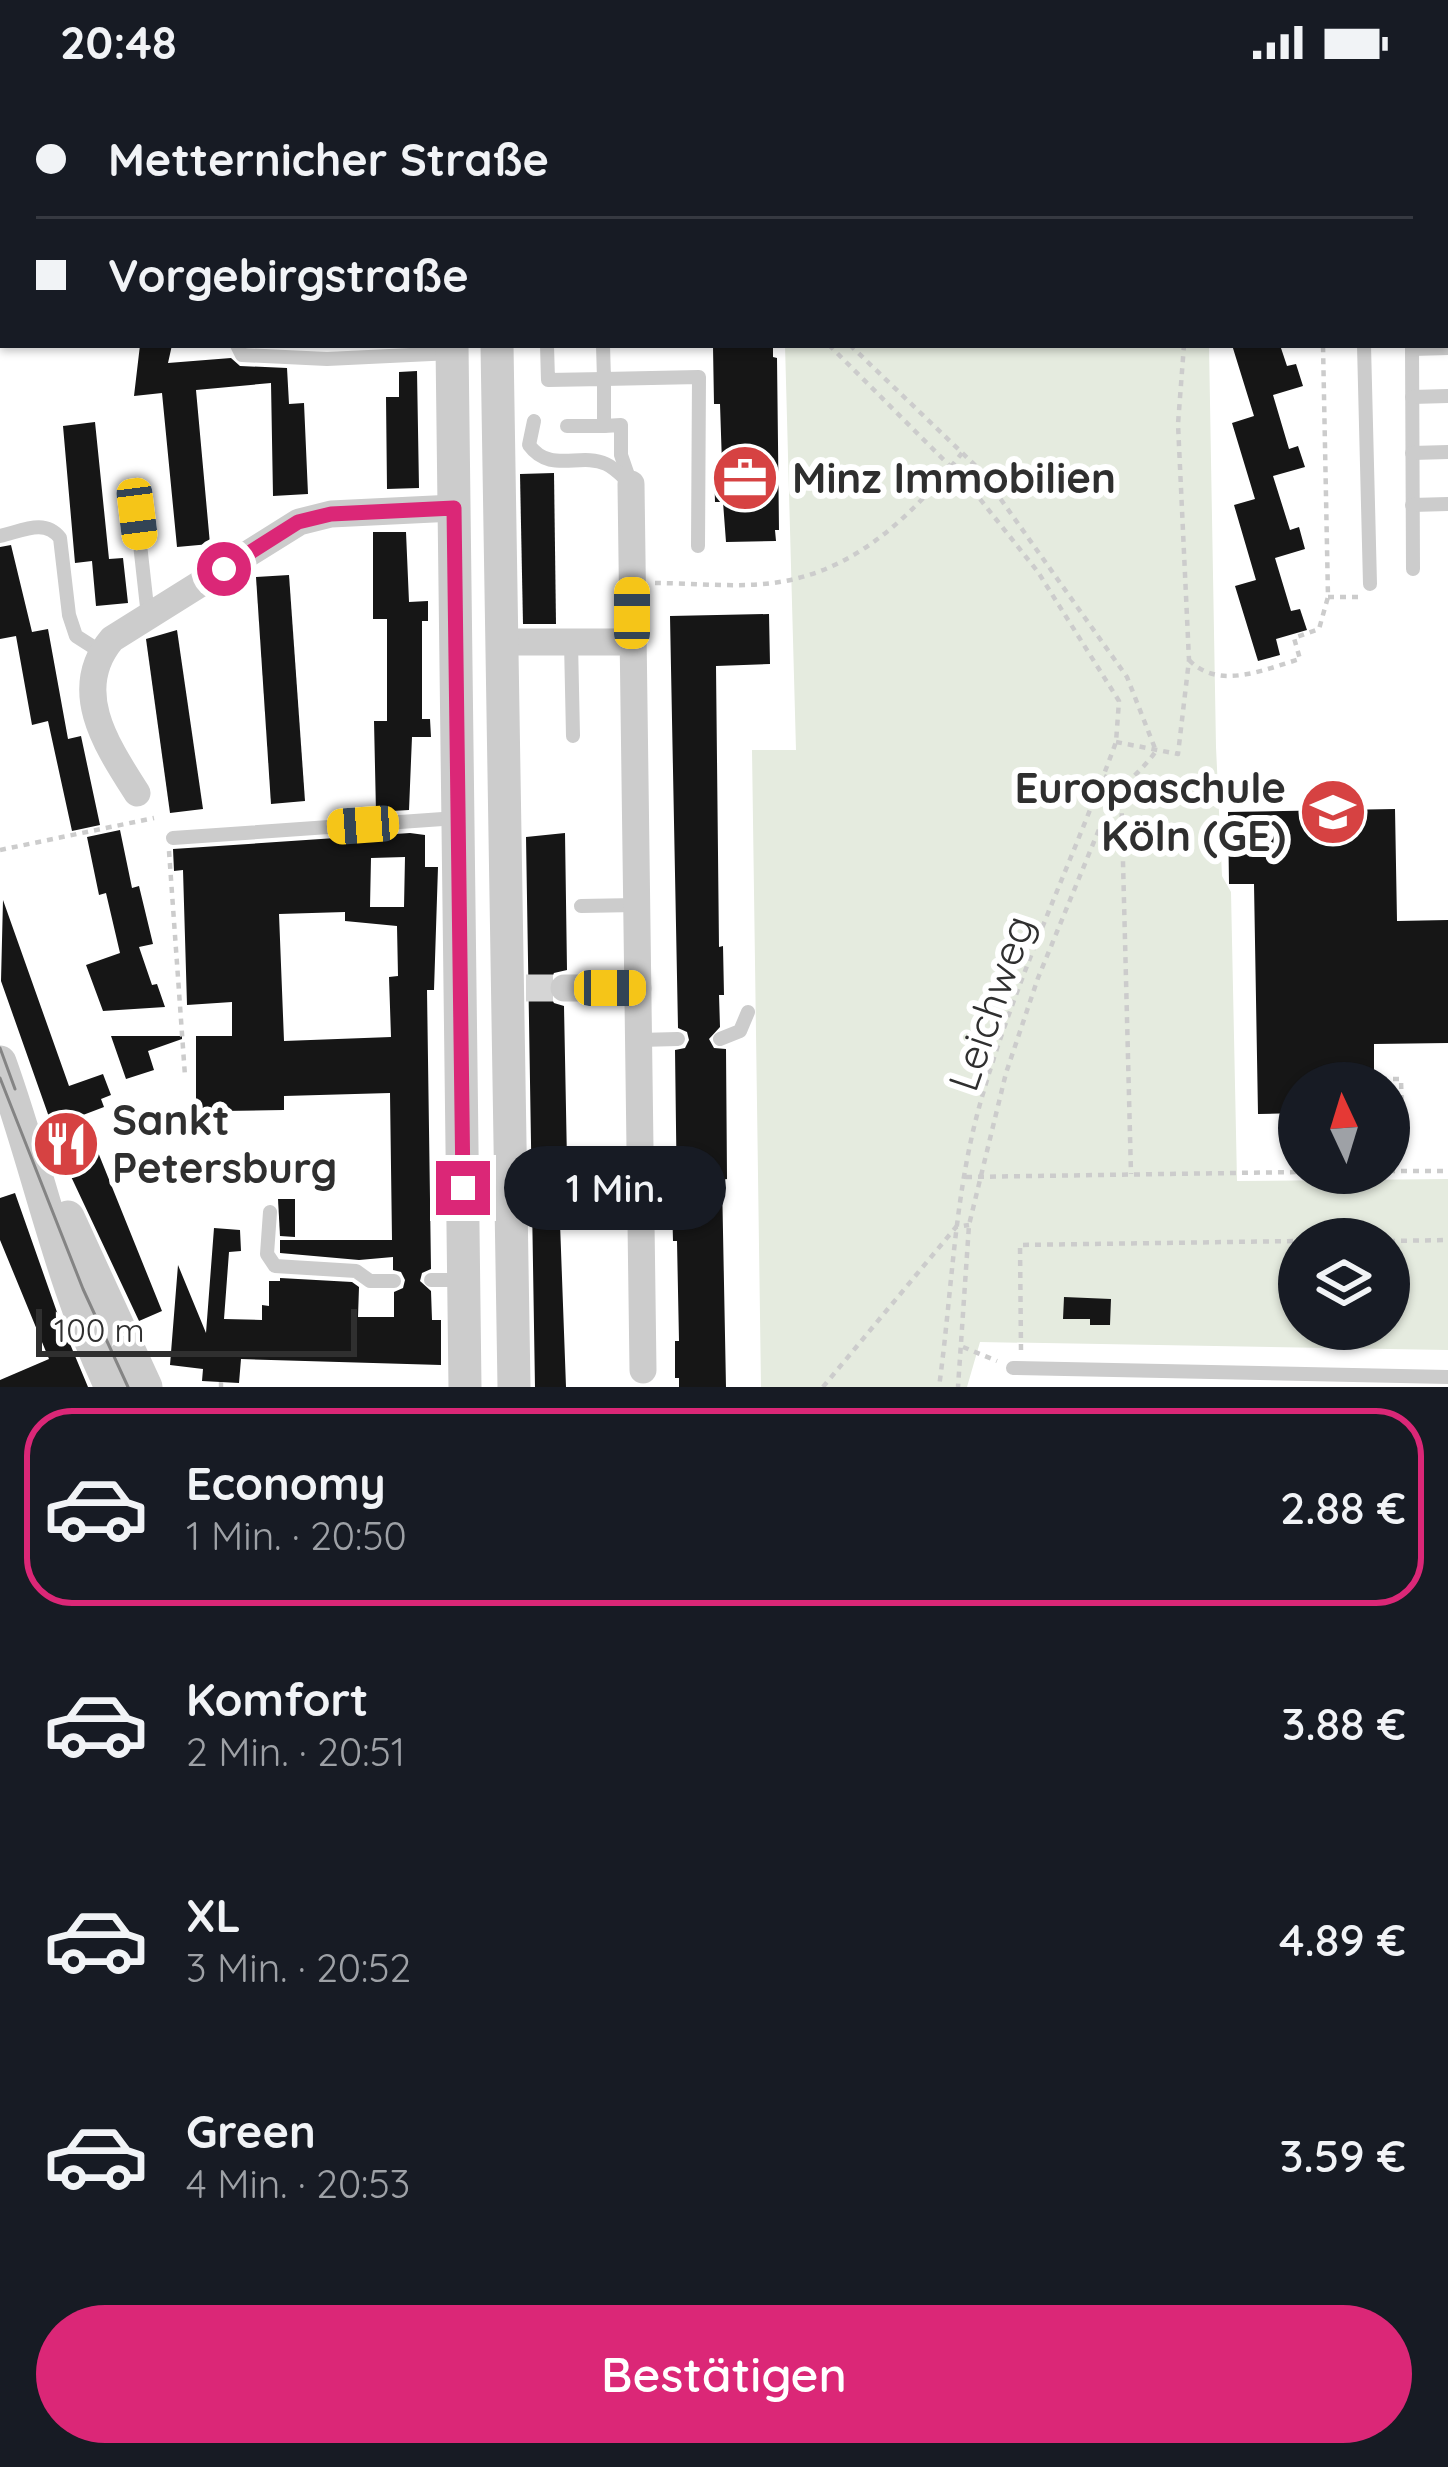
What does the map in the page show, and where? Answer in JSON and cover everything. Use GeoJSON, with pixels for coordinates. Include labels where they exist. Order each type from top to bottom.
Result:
{"type":"FeatureCollection","features":[{"type":"Feature","properties":{"kind":"street"},"geometry":{"type":"LineString","coordinates":[[497,348],[505,814],[517,988],[514,1387]]}},
{"type":"Feature","properties":{"kind":"street"},"geometry":{"type":"LineString","coordinates":[[452,349],[458,818],[453,1284],[465,1387]]}},
{"type":"Feature","properties":{"kind":"street"},"geometry":{"type":"LineString","coordinates":[[632,484],[643,1370]]}},
{"type":"Feature","properties":{"kind":"street"},"geometry":{"type":"LineString","coordinates":[[137,793],[107,746],[94,711],[91,677],[112,639],[298,522],[331,514],[454,508]]}},
{"type":"Feature","properties":{"kind":"street"},"geometry":{"type":"LineString","coordinates":[[502,642],[632,642]]}},
{"type":"Feature","properties":{"kind":"street"},"geometry":{"type":"LineString","coordinates":[[458,818],[505,814]]}},
{"type":"Feature","properties":{"kind":"street"},"geometry":{"type":"LineString","coordinates":[[564,988],[638,988]]}},
{"type":"Feature","properties":{"kind":"street"},"geometry":{"type":"LineString","coordinates":[[0,1062],[28,1141],[37,1187],[111,1387]]}},
{"type":"Feature","properties":{"kind":"street"},"geometry":{"type":"LineString","coordinates":[[28,1141],[53,1184],[146,1387]]}},
{"type":"Feature","properties":{"kind":"street"},"geometry":{"type":"LineString","coordinates":[[453,1284],[475,1308],[489,1313],[506,1304],[514,1288]]}},
{"type":"Feature","properties":{"kind":"lane"},"geometry":{"type":"LineString","coordinates":[[238,348],[242,355],[272,358],[452,349]]}},
{"type":"Feature","properties":{"kind":"lane"},"geometry":{"type":"LineString","coordinates":[[547,348],[548,380],[699,377],[698,545]]}},
{"type":"Feature","properties":{"kind":"lane"},"geometry":{"type":"LineString","coordinates":[[603,348],[604,426]]}},
{"type":"Feature","properties":{"kind":"lane"},"geometry":{"type":"LineString","coordinates":[[1364,348],[1370,584]]}},
{"type":"Feature","properties":{"kind":"lane"},"geometry":{"type":"LineString","coordinates":[[1412,348],[1413,569]]}},
{"type":"Feature","properties":{"kind":"lane"},"geometry":{"type":"LineString","coordinates":[[1412,397],[1448,396]]}},
{"type":"Feature","properties":{"kind":"lane"},"geometry":{"type":"LineString","coordinates":[[534,421],[529,445],[540,457],[550,462],[604,462],[632,484]]}},
{"type":"Feature","properties":{"kind":"lane"},"geometry":{"type":"LineString","coordinates":[[566,427],[621,425],[621,455],[632,484]]}},
{"type":"Feature","properties":{"kind":"lane"},"geometry":{"type":"LineString","coordinates":[[1412,453],[1448,452]]}},
{"type":"Feature","properties":{"kind":"lane"},"geometry":{"type":"LineString","coordinates":[[1412,505],[1448,504]]}},
{"type":"Feature","properties":{"kind":"lane"},"geometry":{"type":"LineString","coordinates":[[136,508],[148,616]]}},
{"type":"Feature","properties":{"kind":"lane"},"geometry":{"type":"LineString","coordinates":[[0,536],[52,528],[60,538],[76,637],[101,652]]}},
{"type":"Feature","properties":{"kind":"lane"},"geometry":{"type":"LineString","coordinates":[[571,642],[573,736]]}},
{"type":"Feature","properties":{"kind":"lane"},"geometry":{"type":"LineString","coordinates":[[171,839],[458,818]]}},
{"type":"Feature","properties":{"kind":"lane"},"geometry":{"type":"LineString","coordinates":[[581,906],[636,905]]}},
{"type":"Feature","properties":{"kind":"lane"},"geometry":{"type":"LineString","coordinates":[[720,1039],[740,1031],[748,1012]]}},
{"type":"Feature","properties":{"kind":"lane"},"geometry":{"type":"LineString","coordinates":[[638,1040],[678,1040]]}},
{"type":"Feature","properties":{"kind":"lane"},"geometry":{"type":"LineString","coordinates":[[270,1211],[267,1254],[274,1266],[356,1271],[370,1281],[394,1281]]}},
{"type":"Feature","properties":{"kind":"lane"},"geometry":{"type":"LineString","coordinates":[[1017,1368],[1448,1377]]}},
{"type":"Feature","properties":{"kind":"path","name":"Leichweg"},"geometry":{"type":"LineString","coordinates":[[834,348],[950,468],[1038,572],[1119,701],[1116,742],[1021,975],[979,1108],[956,1227],[939,1387]]}},
{"type":"Feature","properties":{"kind":"path"},"geometry":{"type":"LineString","coordinates":[[853,348],[980,470],[1127,676],[1156,751]]}},
{"type":"Feature","properties":{"kind":"path"},"geometry":{"type":"LineString","coordinates":[[1184,348],[1178,424],[1190,660],[1198,669],[1235,677],[1300,659],[1294,638],[1319,629],[1328,597],[1323,348]]}},
{"type":"Feature","properties":{"kind":"path"},"geometry":{"type":"LineString","coordinates":[[632,584],[783,582],[830,568],[886,534],[923,502],[962,453]]}},
{"type":"Feature","properties":{"kind":"path"},"geometry":{"type":"LineString","coordinates":[[1328,597],[1357,597],[1370,584]]}},
{"type":"Feature","properties":{"kind":"path","name":"Leichweg"},"geometry":{"type":"LineString","coordinates":[[958,1387],[969,1225],[1006,1073],[1038,978],[1121,784],[1142,771],[1156,751],[1178,754],[1190,660]]}},
{"type":"Feature","properties":{"kind":"path"},"geometry":{"type":"LineString","coordinates":[[1116,742],[1156,751]]}},
{"type":"Feature","properties":{"kind":"path"},"geometry":{"type":"LineString","coordinates":[[1103,776],[1121,784],[1131,1174]]}},
{"type":"Feature","properties":{"kind":"path"},"geometry":{"type":"LineString","coordinates":[[137,793],[171,839],[184,1076]]}},
{"type":"Feature","properties":{"kind":"path"},"geometry":{"type":"LineString","coordinates":[[0,850],[154,818]]}},
{"type":"Feature","properties":{"kind":"path"},"geometry":{"type":"LineString","coordinates":[[1410,1171],[1448,1171]]}},
{"type":"Feature","properties":{"kind":"path"},"geometry":{"type":"LineString","coordinates":[[966,1177],[1278,1172]]}},
{"type":"Feature","properties":{"kind":"path"},"geometry":{"type":"LineString","coordinates":[[823,1387],[956,1227],[969,1225]]}},
{"type":"Feature","properties":{"kind":"path"},"geometry":{"type":"LineString","coordinates":[[1410,1240],[1448,1240]]}},
{"type":"Feature","properties":{"kind":"path"},"geometry":{"type":"LineString","coordinates":[[962,1347],[1017,1368],[1020,1245],[1278,1241]]}},
{"type":"Feature","properties":{"kind":"shaded area"},"geometry":{"type":"Polygon","coordinates":[[[785,348],[1209,348],[1216,747],[1222,876],[1231,892],[1237,1181],[1278,1181],[1278,1194],[1410,1194],[1410,1179],[1448,1179],[1448,1350],[1410,1349],[1410,1218],[1278,1218],[1278,1347],[980,1342],[967,1387],[761,1387],[752,750],[796,750],[785,348]]]}},
{"type":"Feature","properties":{"kind":"building"},"geometry":{"type":"Polygon","coordinates":[[[140,348],[171,348],[168,363],[231,358],[240,366],[287,368],[289,404],[304,403],[308,494],[273,496],[271,383],[196,390],[210,544],[177,547],[162,393],[134,396],[140,348]]]}},
{"type":"Feature","properties":{"kind":"building"},"geometry":{"type":"Polygon","coordinates":[[[713,348],[773,348],[777,358],[776,541],[726,542],[723,502],[715,502],[714,464],[722,464],[720,404],[714,404],[713,348]]]}},
{"type":"Feature","properties":{"kind":"building"},"geometry":{"type":"Polygon","coordinates":[[[1233,348],[1281,348],[1287,366],[1296,364],[1303,386],[1273,395],[1289,449],[1298,446],[1305,467],[1273,476],[1290,530],[1299,527],[1305,549],[1275,558],[1291,611],[1300,609],[1307,630],[1276,639],[1280,655],[1258,661],[1235,586],[1256,580],[1234,505],[1255,499],[1232,423],[1254,416],[1233,348]]]}},
{"type":"Feature","properties":{"kind":"building"},"geometry":{"type":"Polygon","coordinates":[[[417,371],[419,488],[387,489],[386,397],[399,397],[399,372],[417,371]]]}},
{"type":"Feature","properties":{"kind":"building"},"geometry":{"type":"Polygon","coordinates":[[[95,422],[109,559],[123,558],[128,603],[96,606],[92,561],[75,563],[63,426],[95,422]]]}},
{"type":"Feature","properties":{"kind":"building"},"geometry":{"type":"Polygon","coordinates":[[[554,473],[556,624],[523,624],[520,474],[554,473]]]}},
{"type":"Feature","properties":{"kind":"building"},"geometry":{"type":"Polygon","coordinates":[[[373,532],[406,532],[409,602],[428,601],[428,621],[422,621],[422,719],[430,719],[431,737],[412,737],[409,810],[376,812],[374,721],[387,721],[387,619],[373,619],[373,532]]]}},
{"type":"Feature","properties":{"kind":"building"},"geometry":{"type":"Polygon","coordinates":[[[11,545],[32,632],[48,629],[68,739],[81,736],[100,825],[72,831],[48,721],[32,725],[16,636],[0,639],[0,547],[11,545]]]}},
{"type":"Feature","properties":{"kind":"building"},"geometry":{"type":"Polygon","coordinates":[[[289,575],[305,801],[271,804],[256,577],[289,575]]]}},
{"type":"Feature","properties":{"kind":"building"},"geometry":{"type":"Polygon","coordinates":[[[769,614],[770,664],[716,666],[719,947],[723,946],[724,995],[719,995],[720,1027],[709,1039],[714,1048],[726,1049],[727,1179],[722,1180],[726,1387],[679,1387],[679,1378],[675,1378],[675,1341],[679,1341],[672,1203],[677,1203],[675,1050],[685,1048],[689,1040],[687,1032],[678,1028],[670,616],[769,614]]]}},
{"type":"Feature","properties":{"kind":"building"},"geometry":{"type":"Polygon","coordinates":[[[177,630],[203,809],[170,813],[146,639],[177,630]]]}},
{"type":"Feature","properties":{"kind":"building"},"geometry":{"type":"Polygon","coordinates":[[[1395,809],[1397,921],[1448,920],[1448,1043],[1374,1044],[1374,1062],[1278,1062],[1278,1114],[1258,1114],[1254,884],[1229,884],[1228,812],[1395,809]]]}},
{"type":"Feature","properties":{"kind":"building"},"geometry":{"type":"Polygon","coordinates":[[[120,830],[132,888],[139,886],[153,944],[139,947],[165,1007],[103,1011],[86,965],[120,953],[106,893],[99,895],[87,837],[120,830]]]}},
{"type":"Feature","properties":{"kind":"building"},"geometry":{"type":"Polygon","coordinates":[[[565,833],[567,970],[554,973],[546,989],[554,1003],[564,1006],[568,1212],[560,1223],[566,1387],[535,1387],[526,837],[565,833]]]}},
{"type":"Feature","properties":{"kind":"building"},"geometry":{"type":"Polygon","coordinates":[[[425,835],[425,867],[438,867],[434,990],[427,990],[431,1269],[422,1273],[420,1281],[431,1291],[432,1320],[441,1320],[441,1365],[241,1359],[239,1383],[202,1381],[203,1369],[170,1365],[178,1265],[206,1333],[214,1228],[240,1230],[241,1251],[229,1252],[224,1319],[262,1320],[262,1305],[269,1306],[269,1281],[280,1278],[352,1282],[359,1287],[358,1317],[394,1317],[394,1292],[403,1288],[405,1280],[393,1270],[393,1257],[359,1260],[280,1253],[280,1240],[392,1240],[390,1093],[284,1096],[284,1110],[222,1111],[222,1117],[196,1117],[196,1036],[232,1036],[232,1002],[187,1005],[183,870],[174,871],[173,849],[425,835]],[[405,857],[371,858],[370,907],[404,907],[405,857]],[[345,912],[279,914],[284,1041],[391,1037],[389,977],[398,976],[397,926],[345,921],[345,912]]]}},
{"type":"Feature","properties":{"kind":"building"},"geometry":{"type":"Polygon","coordinates":[[[3,900],[69,1086],[103,1074],[111,1095],[101,1099],[104,1107],[83,1115],[162,1311],[139,1321],[67,1168],[1,981],[3,900]]]}},
{"type":"Feature","properties":{"kind":"building"},"geometry":{"type":"Polygon","coordinates":[[[111,1036],[182,1039],[148,1051],[154,1070],[126,1079],[111,1036]]]}},
{"type":"Feature","properties":{"kind":"building"},"geometry":{"type":"Polygon","coordinates":[[[15,1193],[88,1387],[0,1387],[0,1380],[49,1359],[0,1240],[0,1198],[15,1193]]]}},
{"type":"Feature","properties":{"kind":"building"},"geometry":{"type":"Polygon","coordinates":[[[278,1199],[295,1199],[295,1237],[280,1236],[278,1199]]]}},
{"type":"Feature","properties":{"kind":"building"},"geometry":{"type":"Polygon","coordinates":[[[1064,1297],[1111,1299],[1110,1325],[1063,1319],[1064,1297]]]}},
{"type":"Feature","properties":{"kind":"tunnel"},"geometry":{"type":"LineString","coordinates":[[526,988],[564,988]]}},
{"type":"Feature","properties":{"kind":"tram line"},"geometry":{"type":"LineString","coordinates":[[0,1048],[15,1089]]}},
{"type":"Feature","properties":{"kind":"tram line"},"geometry":{"type":"LineString","coordinates":[[0,1078],[83,1289],[128,1387]]}},
{"type":"Feature","properties":{"kind":"place","name":"Minz Immobilien"},"geometry":{"type":"Point","coordinates":[745,478]}},
{"type":"Feature","properties":{"kind":"place","name":"Europaschule Köln (GE)"},"geometry":{"type":"Point","coordinates":[1333,812]}},
{"type":"Feature","properties":{"kind":"place","name":"Sankt Petersburg"},"geometry":{"type":"Point","coordinates":[66,1144]}},
{"type":"Feature","properties":{"kind":"route"},"geometry":{"type":"LineString","coordinates":[[224,569],[298,522],[331,514],[454,508],[463,1188]]}}]}
